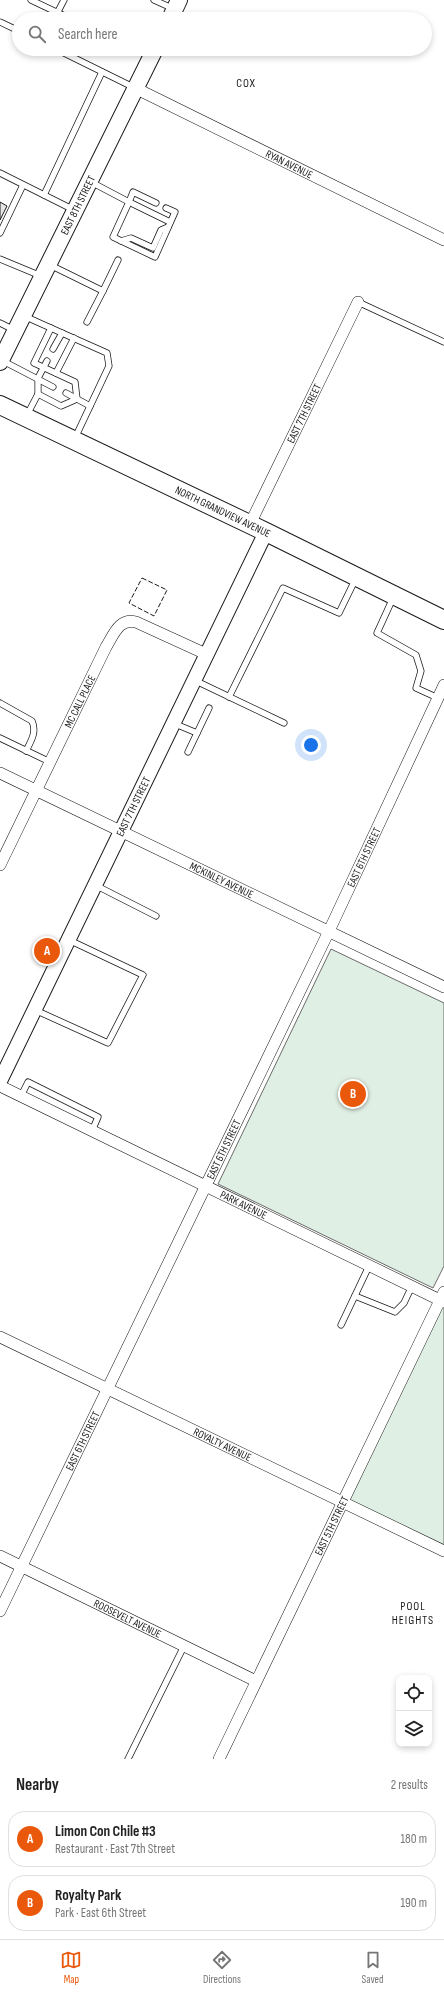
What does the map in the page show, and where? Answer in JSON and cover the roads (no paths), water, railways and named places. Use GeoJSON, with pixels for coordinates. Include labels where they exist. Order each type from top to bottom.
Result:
{"type":"FeatureCollection","features":[{"type":"Feature","properties":{"kind":"main road","name":"EAST 8TH STREET"},"geometry":{"type":"LineString","coordinates":[[0,361],[151,56]]}},
{"type":"Feature","properties":{"kind":"main road","name":"NORTH GRANDVIEW AVENUE"},"geometry":{"type":"LineString","coordinates":[[0,405],[250,524],[444,620]]}},
{"type":"Feature","properties":{"kind":"street","name":"RYAN AVENUE"},"geometry":{"type":"LineString","coordinates":[[135,88],[444,240]]}},
{"type":"Feature","properties":{"kind":"street","name":"EAST 7TH STREET"},"geometry":{"type":"LineString","coordinates":[[250,524],[358,302]]}},
{"type":"Feature","properties":{"kind":"street","name":"EAST 7TH STREET"},"geometry":{"type":"LineString","coordinates":[[0,1081],[266,532]]}},
{"type":"Feature","properties":{"kind":"street","name":"MC CALL PLACE"},"geometry":{"type":"LineString","coordinates":[[0,865],[106,647],[123,622],[128,620],[136,622],[206,654]]}},
{"type":"Feature","properties":{"kind":"street","name":"EAST 6TH STREET"},"geometry":{"type":"LineString","coordinates":[[0,1611],[329,931],[444,685]]}},
{"type":"Feature","properties":{"kind":"street","name":"MCKINLEY AVENUE"},"geometry":{"type":"LineString","coordinates":[[0,773],[444,987]]}},
{"type":"Feature","properties":{"kind":"street","name":"PARK AVENUE"},"geometry":{"type":"LineString","coordinates":[[0,1086],[369,1266],[412,1286],[443,1298]]}},
{"type":"Feature","properties":{"kind":"street","name":"EAST 5TH STREET"},"geometry":{"type":"LineString","coordinates":[[219,1759],[342,1502],[443,1298]]}},
{"type":"Feature","properties":{"kind":"street","name":"ROYALTY AVENUE"},"geometry":{"type":"LineString","coordinates":[[0,1337],[444,1551]]}},
{"type":"Feature","properties":{"kind":"street","name":"ROOSEVELT AVENUE"},"geometry":{"type":"LineString","coordinates":[[0,1556],[256,1681]]}},
{"type":"Feature","properties":{"kind":"lane"},"geometry":{"type":"LineString","coordinates":[[31,0],[57,12],[64,0]]}},
{"type":"Feature","properties":{"kind":"lane"},"geometry":{"type":"LineString","coordinates":[[154,0],[175,10]]}},
{"type":"Feature","properties":{"kind":"lane"},"geometry":{"type":"LineString","coordinates":[[0,22],[12,28]]}},
{"type":"Feature","properties":{"kind":"lane"},"geometry":{"type":"LineString","coordinates":[[70,56],[135,88]]}},
{"type":"Feature","properties":{"kind":"lane"},"geometry":{"type":"LineString","coordinates":[[44,195],[102,72]]}},
{"type":"Feature","properties":{"kind":"lane"},"geometry":{"type":"LineString","coordinates":[[0,173],[74,210]]}},
{"type":"Feature","properties":{"kind":"lane"},"geometry":{"type":"LineString","coordinates":[[89,181],[169,225]]}},
{"type":"Feature","properties":{"kind":"lane"},"geometry":{"type":"LineString","coordinates":[[0,233],[23,185]]}},
{"type":"Feature","properties":{"kind":"lane"},"geometry":{"type":"LineString","coordinates":[[156,203],[133,192],[113,237],[154,257],[174,212],[166,208]]}},
{"type":"Feature","properties":{"kind":"lane"},"geometry":{"type":"LineString","coordinates":[[121,240],[131,238],[153,248],[162,230],[169,225]]}},
{"type":"Feature","properties":{"kind":"lane"},"geometry":{"type":"LineString","coordinates":[[0,259],[45,270],[103,291]]}},
{"type":"Feature","properties":{"kind":"lane"},"geometry":{"type":"LineString","coordinates":[[87,322],[118,260]]}},
{"type":"Feature","properties":{"kind":"lane"},"geometry":{"type":"LineString","coordinates":[[358,302],[444,342]]}},
{"type":"Feature","properties":{"kind":"lane"},"geometry":{"type":"LineString","coordinates":[[23,316],[107,353],[109,366],[74,441]]}},
{"type":"Feature","properties":{"kind":"lane"},"geometry":{"type":"LineString","coordinates":[[0,323],[16,330]]}},
{"type":"Feature","properties":{"kind":"lane"},"geometry":{"type":"LineString","coordinates":[[51,328],[34,363],[75,382],[77,399]]}},
{"type":"Feature","properties":{"kind":"lane"},"geometry":{"type":"LineString","coordinates":[[53,349],[62,333]]}},
{"type":"Feature","properties":{"kind":"lane"},"geometry":{"type":"LineString","coordinates":[[56,373],[74,338]]}},
{"type":"Feature","properties":{"kind":"lane"},"geometry":{"type":"LineString","coordinates":[[0,361],[38,378],[53,387]]}},
{"type":"Feature","properties":{"kind":"lane"},"geometry":{"type":"LineString","coordinates":[[26,417],[38,394],[38,378],[47,361]]}},
{"type":"Feature","properties":{"kind":"lane"},"geometry":{"type":"LineString","coordinates":[[66,393],[90,406]]}},
{"type":"Feature","properties":{"kind":"lane"},"geometry":{"type":"LineString","coordinates":[[38,394],[61,406],[77,399]]}},
{"type":"Feature","properties":{"kind":"lane"},"geometry":{"type":"LineString","coordinates":[[229,697],[283,588],[338,613],[356,577]]}},
{"type":"Feature","properties":{"kind":"lane"},"geometry":{"type":"LineString","coordinates":[[394,596],[377,633],[416,655],[421,671],[416,688],[438,698]]}},
{"type":"Feature","properties":{"kind":"lane"},"geometry":{"type":"LineString","coordinates":[[193,680],[284,723]]}},
{"type":"Feature","properties":{"kind":"lane"},"geometry":{"type":"LineString","coordinates":[[0,703],[32,721],[34,726],[34,734],[26,751]]}},
{"type":"Feature","properties":{"kind":"lane"},"geometry":{"type":"LineString","coordinates":[[188,752],[209,708]]}},
{"type":"Feature","properties":{"kind":"lane"},"geometry":{"type":"LineString","coordinates":[[173,723],[197,733]]}},
{"type":"Feature","properties":{"kind":"lane"},"geometry":{"type":"LineString","coordinates":[[0,738],[50,762]]}},
{"type":"Feature","properties":{"kind":"lane"},"geometry":{"type":"LineString","coordinates":[[95,884],[156,916]]}},
{"type":"Feature","properties":{"kind":"lane"},"geometry":{"type":"LineString","coordinates":[[34,1010],[108,1043],[142,975],[68,940]]}},
{"type":"Feature","properties":{"kind":"lane"},"geometry":{"type":"LineString","coordinates":[[21,1097],[28,1082],[98,1117],[92,1131]]}},
{"type":"Feature","properties":{"kind":"lane"},"geometry":{"type":"LineString","coordinates":[[341,1325],[369,1266]]}},
{"type":"Feature","properties":{"kind":"lane"},"geometry":{"type":"LineString","coordinates":[[355,1296],[395,1312],[404,1304],[412,1286]]}},
{"type":"Feature","properties":{"kind":"lane"},"geometry":{"type":"LineString","coordinates":[[128,1759],[184,1646]]}},
{"type":"Feature","properties":{"kind":"place","name":"Limon Con Chile #3"},"geometry":{"type":"Point","coordinates":[47,951]}},
{"type":"Feature","properties":{"kind":"place","name":"Royalty Park"},"geometry":{"type":"Point","coordinates":[353,1094]}},
{"type":"Feature","properties":{"kind":"district","name":"COX"},"geometry":{"type":"Point","coordinates":[246,83]}},
{"type":"Feature","properties":{"kind":"district","name":"POOL HEIGHTS"},"geometry":{"type":"Point","coordinates":[413,1613]}}]}
